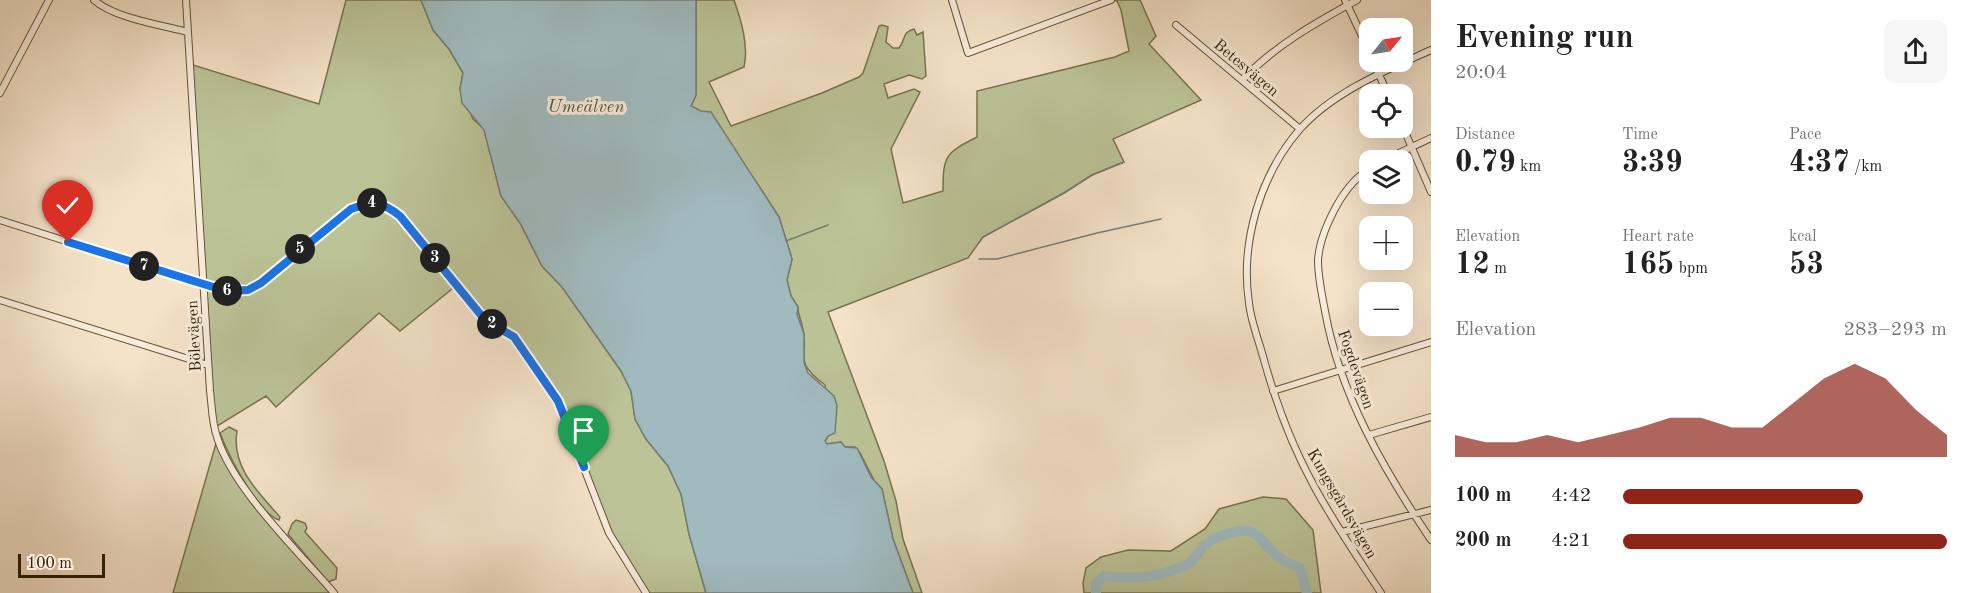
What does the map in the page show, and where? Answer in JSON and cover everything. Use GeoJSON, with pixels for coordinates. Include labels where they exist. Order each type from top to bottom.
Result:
{"type":"FeatureCollection","features":[{"type":"Feature","properties":{"kind":"street"},"geometry":{"type":"LineString","coordinates":[[0,93],[49,0]]}},
{"type":"Feature","properties":{"kind":"street"},"geometry":{"type":"LineString","coordinates":[[94,0],[102,7],[188,32]]}},
{"type":"Feature","properties":{"kind":"street","name":"Bölevägen"},"geometry":{"type":"LineString","coordinates":[[186,0],[208,365],[214,428],[226,458],[243,488],[334,593]]}},
{"type":"Feature","properties":{"kind":"street"},"geometry":{"type":"LineString","coordinates":[[952,0],[968,52],[1111,0]]}},
{"type":"Feature","properties":{"kind":"street"},"geometry":{"type":"LineString","coordinates":[[1242,80],[1287,41],[1347,3],[1357,0]]}},
{"type":"Feature","properties":{"kind":"street"},"geometry":{"type":"LineString","coordinates":[[1347,3],[1359,29]]}},
{"type":"Feature","properties":{"kind":"street","name":"Betesvägen"},"geometry":{"type":"LineString","coordinates":[[1176,25],[1300,129]]}},
{"type":"Feature","properties":{"kind":"street","name":"Kungsgårdsvägen"},"geometry":{"type":"LineString","coordinates":[[1381,593],[1313,484],[1273,391],[1249,303],[1247,274],[1250,235],[1264,187],[1300,129],[1352,89],[1431,50]]}},
{"type":"Feature","properties":{"kind":"street"},"geometry":{"type":"LineString","coordinates":[[1379,74],[1384,84]]}},
{"type":"Feature","properties":{"kind":"street"},"geometry":{"type":"LineString","coordinates":[[1408,138],[1431,192]]}},
{"type":"Feature","properties":{"kind":"street"},"geometry":{"type":"LineString","coordinates":[[1406,150],[1431,138]]}},
{"type":"Feature","properties":{"kind":"street","name":"Fogdevägen"},"geometry":{"type":"LineString","coordinates":[[1359,179],[1343,194],[1327,222],[1318,261],[1328,328],[1348,392],[1413,514],[1431,540]]}},
{"type":"Feature","properties":{"kind":"street"},"geometry":{"type":"LineString","coordinates":[[0,220],[226,291],[248,290],[261,283],[351,209],[365,204],[378,203],[389,207],[400,216],[485,320],[514,337],[558,401],[609,533],[646,593]]}},
{"type":"Feature","properties":{"kind":"street"},"geometry":{"type":"LineString","coordinates":[[0,300],[208,365]]}},
{"type":"Feature","properties":{"kind":"street"},"geometry":{"type":"LineString","coordinates":[[1273,391],[1431,342]]}},
{"type":"Feature","properties":{"kind":"street"},"geometry":{"type":"LineString","coordinates":[[1369,435],[1431,417]]}},
{"type":"Feature","properties":{"kind":"street"},"geometry":{"type":"LineString","coordinates":[[1342,532],[1431,510]]}},
{"type":"Feature","properties":{"kind":"green space"},"geometry":{"type":"Polygon","coordinates":[[[346,0],[421,0],[433,30],[449,49],[463,73],[460,89],[473,119],[484,129],[501,196],[520,223],[542,266],[562,287],[621,371],[631,391],[635,419],[646,439],[668,466],[681,494],[689,534],[706,593],[646,593],[609,533],[558,401],[514,337],[485,320],[457,285],[400,331],[379,313],[276,407],[266,396],[214,428],[190,64],[319,104],[346,0]]]}},
{"type":"Feature","properties":{"kind":"green space"},"geometry":{"type":"Polygon","coordinates":[[[696,0],[734,0],[744,33],[744,67],[709,82],[731,126],[859,77],[863,73],[879,26],[888,27],[886,42],[893,48],[899,48],[910,30],[914,29],[917,35],[923,32],[926,76],[922,79],[909,75],[884,84],[888,98],[914,89],[920,92],[891,149],[903,203],[943,191],[945,163],[948,157],[958,147],[977,137],[977,91],[1115,57],[1129,51],[1121,10],[1117,1],[1113,0],[1140,0],[1156,36],[1149,44],[1201,100],[1113,139],[1124,162],[1092,175],[1064,193],[983,237],[968,258],[828,312],[884,461],[896,501],[903,539],[922,593],[913,593],[893,539],[882,489],[875,482],[860,453],[855,447],[845,447],[841,442],[827,444],[825,441],[828,436],[825,385],[814,376],[805,363],[802,325],[798,307],[791,296],[787,280],[792,259],[779,217],[759,186],[701,112],[691,106],[696,95],[696,0]]]}},
{"type":"Feature","properties":{"kind":"green space"},"geometry":{"type":"Polygon","coordinates":[[[229,427],[237,431],[236,444],[242,467],[255,488],[280,517],[279,520],[270,515],[262,506],[236,468],[220,433],[229,427]]]}},
{"type":"Feature","properties":{"kind":"green space"},"geometry":{"type":"Polygon","coordinates":[[[217,440],[243,488],[334,593],[173,593],[217,440]]]}},
{"type":"Feature","properties":{"kind":"green space"},"geometry":{"type":"Polygon","coordinates":[[[1263,497],[1286,499],[1313,530],[1321,593],[1084,593],[1086,568],[1101,557],[1128,550],[1171,551],[1205,529],[1219,509],[1263,497]]]}},
{"type":"Feature","properties":{"kind":"green space"},"geometry":{"type":"Polygon","coordinates":[[[296,520],[305,523],[307,528],[305,532],[337,568],[336,579],[328,582],[288,534],[296,520]]]}},
{"type":"Feature","properties":{"kind":"water","name":"Umeälven"},"geometry":{"type":"Polygon","coordinates":[[[421,0],[696,0],[696,95],[691,106],[701,111],[711,112],[779,217],[792,259],[787,280],[791,296],[798,307],[797,314],[804,334],[804,363],[808,373],[834,396],[837,405],[835,433],[828,436],[825,441],[827,444],[841,442],[845,447],[857,448],[871,477],[882,489],[893,539],[913,593],[706,593],[689,534],[681,494],[668,466],[646,439],[635,419],[631,391],[621,371],[562,287],[542,266],[520,223],[501,196],[484,130],[462,103],[460,89],[463,73],[449,49],[433,30],[421,0]]]}},
{"type":"Feature","properties":{"kind":"waterway"},"geometry":{"type":"LineString","coordinates":[[983,237],[1064,193],[1092,175],[1124,162]]}},
{"type":"Feature","properties":{"kind":"waterway"},"geometry":{"type":"LineString","coordinates":[[979,259],[997,259],[1161,219]]}},
{"type":"Feature","properties":{"kind":"waterway"},"geometry":{"type":"LineString","coordinates":[[786,241],[828,225]]}},
{"type":"Feature","properties":{"kind":"waterway"},"geometry":{"type":"LineString","coordinates":[[1096,593],[1096,584],[1104,576],[1136,578],[1166,573],[1189,563],[1205,545],[1214,539],[1232,532],[1243,531],[1253,533],[1276,555],[1300,568],[1307,593]]}},
{"type":"Feature","properties":{"kind":"route"},"geometry":{"type":"LineString","coordinates":[[68,242],[226,291],[248,290],[261,283],[327,226],[351,209],[365,204],[378,203],[389,207],[400,216],[485,320],[514,337],[558,401],[584,467]]}}]}
